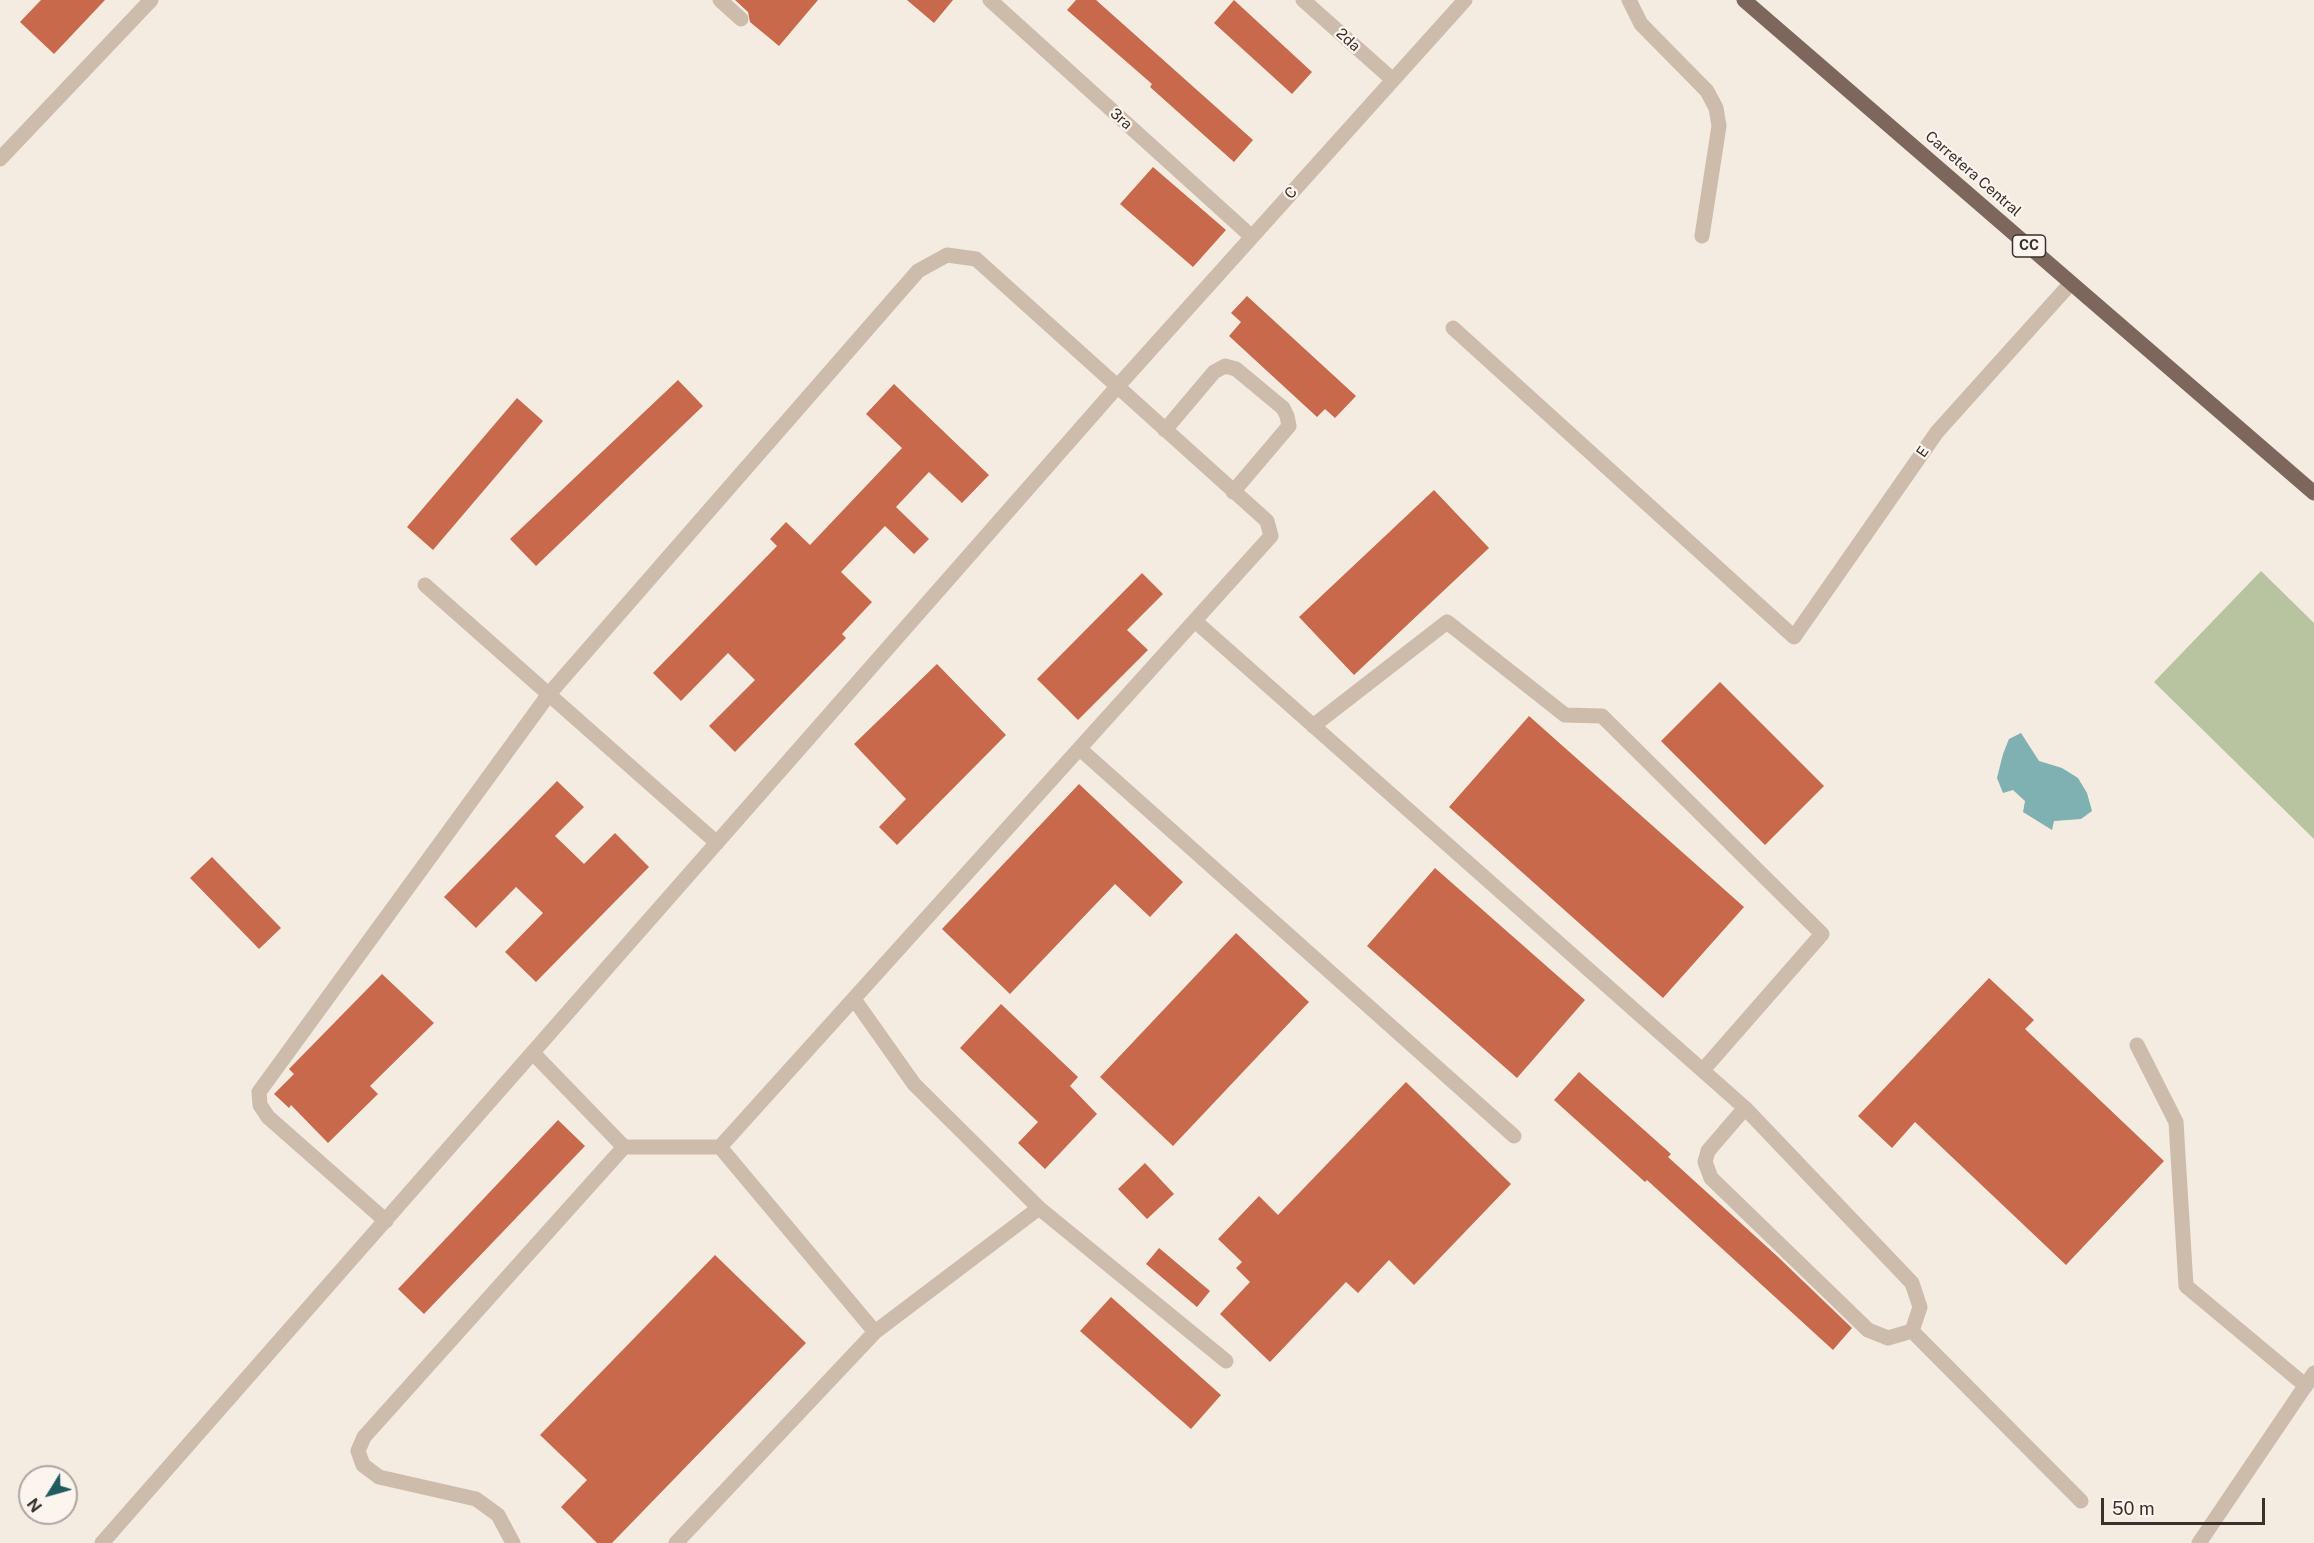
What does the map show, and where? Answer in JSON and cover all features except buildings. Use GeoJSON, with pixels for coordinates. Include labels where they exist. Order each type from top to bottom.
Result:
{"type":"FeatureCollection","features":[{"type":"Feature","properties":{"kind":"main road","name":"Carretera Central"},"geometry":{"type":"LineString","coordinates":[[1744,0],[2314,493]]}},
{"type":"Feature","properties":{"kind":"street"},"geometry":{"type":"LineString","coordinates":[[0,159],[151,0]]}},
{"type":"Feature","properties":{"kind":"street"},"geometry":{"type":"LineString","coordinates":[[720,0],[741,19]]}},
{"type":"Feature","properties":{"kind":"street","name":"3ra"},"geometry":{"type":"LineString","coordinates":[[990,0],[1252,237]]}},
{"type":"Feature","properties":{"kind":"street","name":"2da"},"geometry":{"type":"LineString","coordinates":[[1303,0],[1393,80]]}},
{"type":"Feature","properties":{"kind":"street","name":"C"},"geometry":{"type":"LineString","coordinates":[[102,1543],[1117,387],[1465,0]]}},
{"type":"Feature","properties":{"kind":"street"},"geometry":{"type":"LineString","coordinates":[[1629,0],[1641,24],[1707,91],[1716,108],[1719,126],[1702,236]]}},
{"type":"Feature","properties":{"kind":"street"},"geometry":{"type":"LineString","coordinates":[[386,1221],[268,1117],[260,1105],[259,1092],[549,694],[918,271],[947,255],[976,259],[1267,522],[1271,536],[720,1147],[624,1148],[533,1053]]}},
{"type":"Feature","properties":{"kind":"street","name":"E"},"geometry":{"type":"LineString","coordinates":[[1453,328],[1794,637],[1937,432],[2071,283]]}},
{"type":"Feature","properties":{"kind":"street"},"geometry":{"type":"LineString","coordinates":[[1165,430],[1214,372],[1225,366],[1236,369],[1283,408],[1289,426],[1233,492]]}},
{"type":"Feature","properties":{"kind":"street"},"geometry":{"type":"LineString","coordinates":[[425,585],[717,843]]}},
{"type":"Feature","properties":{"kind":"street"},"geometry":{"type":"LineString","coordinates":[[1195,621],[1745,1108],[1912,1283],[1920,1306],[1912,1331]]}},
{"type":"Feature","properties":{"kind":"street"},"geometry":{"type":"LineString","coordinates":[[1313,726],[1447,622],[1565,715],[1602,716],[1822,934],[1703,1070]]}},
{"type":"Feature","properties":{"kind":"street"},"geometry":{"type":"LineString","coordinates":[[1080,748],[1514,1136]]}},
{"type":"Feature","properties":{"kind":"street"},"geometry":{"type":"LineString","coordinates":[[854,999],[914,1084],[1039,1208],[1226,1361]]}},
{"type":"Feature","properties":{"kind":"street"},"geometry":{"type":"LineString","coordinates":[[2137,1045],[2176,1122],[2186,1286],[2310,1380],[2199,1543]]}},
{"type":"Feature","properties":{"kind":"street"},"geometry":{"type":"LineString","coordinates":[[1745,1108],[1708,1151],[1705,1162],[1711,1178],[1868,1330],[1888,1338],[1912,1331]]}},
{"type":"Feature","properties":{"kind":"street"},"geometry":{"type":"LineString","coordinates":[[720,1147],[875,1332]]}},
{"type":"Feature","properties":{"kind":"street"},"geometry":{"type":"LineString","coordinates":[[513,1543],[498,1515],[476,1499],[379,1477],[363,1465],[358,1451],[364,1437],[624,1148]]}},
{"type":"Feature","properties":{"kind":"street"},"geometry":{"type":"LineString","coordinates":[[676,1543],[875,1332],[1039,1208]]}},
{"type":"Feature","properties":{"kind":"street"},"geometry":{"type":"LineString","coordinates":[[1912,1331],[2081,1501]]}},
{"type":"Feature","properties":{"kind":"green space"},"geometry":{"type":"Polygon","coordinates":[[[2261,571],[2314,623],[2314,839],[2154,682],[2261,571]]]}},
{"type":"Feature","properties":{"kind":"water"},"geometry":{"type":"Polygon","coordinates":[[[2021,733],[2039,761],[2062,768],[2078,778],[2087,793],[2092,811],[2081,819],[2054,821],[2052,830],[2023,812],[2025,801],[2013,790],[2003,793],[1997,778],[2003,754],[2009,739],[2021,733]]]}}]}
